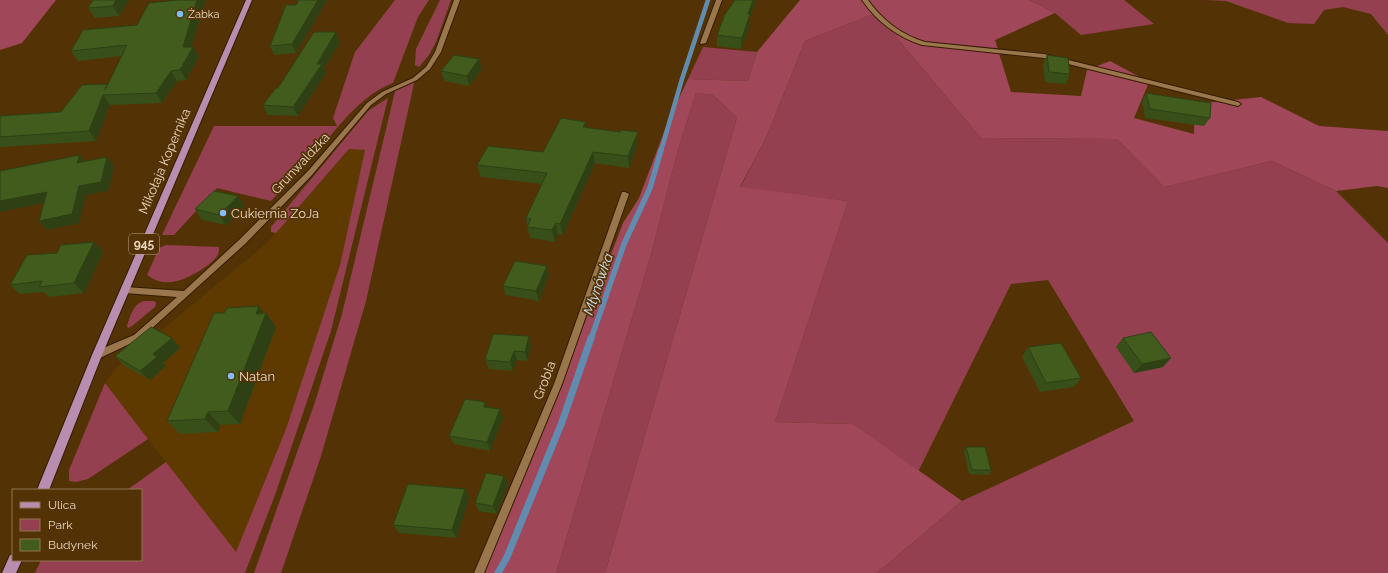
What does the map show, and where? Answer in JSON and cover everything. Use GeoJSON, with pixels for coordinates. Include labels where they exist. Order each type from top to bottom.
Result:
{"type":"FeatureCollection","features":[{"type":"Feature","properties":{"kind":"main road","name":"Mikołaja Kopernika"},"geometry":{"type":"LineString","coordinates":[[43,489],[97,355],[249,0]]}},
{"type":"Feature","properties":{"kind":"main road"},"geometry":{"type":"LineString","coordinates":[[9,573],[14,561]]}},
{"type":"Feature","properties":{"kind":"street","name":"Grunwaldzka"},"geometry":{"type":"LineString","coordinates":[[97,355],[137,337],[220,263],[310,173],[369,104],[384,93],[415,79],[428,68],[438,52],[456,0]]}},
{"type":"Feature","properties":{"kind":"street"},"geometry":{"type":"LineString","coordinates":[[703,43],[719,0]]}},
{"type":"Feature","properties":{"kind":"street"},"geometry":{"type":"LineString","coordinates":[[865,0],[872,10],[891,27],[910,39],[924,44],[1044,56],[1160,86],[1238,104]]}},
{"type":"Feature","properties":{"kind":"street","name":"Grobla"},"geometry":{"type":"LineString","coordinates":[[479,573],[558,384],[625,194]]}},
{"type":"Feature","properties":{"kind":"street"},"geometry":{"type":"LineString","coordinates":[[125,290],[185,294]]}},
{"type":"Feature","properties":{"kind":"shaded area"},"geometry":{"type":"Polygon","coordinates":[[[0,0],[56,0],[22,43],[0,50],[0,0]]]}},
{"type":"Feature","properties":{"kind":"shaded area"},"geometry":{"type":"Polygon","coordinates":[[[800,0],[1030,0],[1055,13],[995,40],[1011,92],[1081,96],[1087,70],[1110,61],[1149,82],[1134,118],[1194,134],[1195,104],[1261,97],[1319,126],[1388,131],[1388,188],[1377,186],[1336,191],[1272,161],[1164,187],[1117,139],[981,138],[876,13],[805,41],[766,138],[740,187],[848,201],[775,422],[853,424],[962,501],[877,573],[605,573],[737,118],[713,95],[696,93],[677,153],[652,251],[556,573],[483,573],[540,438],[623,223],[639,198],[669,119],[688,79],[748,81],[757,52],[800,0]]]}},
{"type":"Feature","properties":{"kind":"shaded area"},"geometry":{"type":"Polygon","coordinates":[[[349,149],[365,150],[340,265],[286,429],[236,553],[105,383],[116,368],[267,243],[349,149]]]}},
{"type":"Feature","properties":{"kind":"green space"},"geometry":{"type":"Polygon","coordinates":[[[395,0],[429,0],[418,17],[393,83],[380,89],[347,116],[310,160],[271,201],[217,188],[174,235],[162,235],[214,126],[337,126],[333,118],[355,52],[395,0]]]}},
{"type":"Feature","properties":{"kind":"green space"},"geometry":{"type":"Polygon","coordinates":[[[440,0],[451,0],[436,42],[429,55],[419,67],[415,65],[416,49],[440,0]]]}},
{"type":"Feature","properties":{"kind":"green space"},"geometry":{"type":"Polygon","coordinates":[[[1030,0],[1124,0],[1154,24],[1081,35],[1055,13],[1030,0]]]}},
{"type":"Feature","properties":{"kind":"green space"},"geometry":{"type":"Polygon","coordinates":[[[1204,0],[1388,0],[1388,35],[1371,14],[1343,7],[1324,10],[1314,24],[1288,23],[1226,1],[1204,0]]]}},
{"type":"Feature","properties":{"kind":"green space"},"geometry":{"type":"Polygon","coordinates":[[[876,13],[981,138],[1117,139],[1164,187],[1272,161],[1336,191],[1388,243],[1388,573],[877,573],[962,501],[1134,421],[1048,280],[1011,284],[918,472],[853,424],[775,422],[848,201],[740,188],[766,138],[805,41],[876,13]]]}},
{"type":"Feature","properties":{"kind":"green space"},"geometry":{"type":"Polygon","coordinates":[[[703,47],[757,52],[748,81],[688,79],[703,47]]]}},
{"type":"Feature","properties":{"kind":"green space"},"geometry":{"type":"Polygon","coordinates":[[[415,79],[366,301],[321,456],[281,573],[254,573],[315,402],[342,314],[396,87],[415,79]]]}},
{"type":"Feature","properties":{"kind":"green space"},"geometry":{"type":"Polygon","coordinates":[[[696,93],[713,95],[737,118],[605,573],[556,573],[652,251],[677,153],[696,93]]]}},
{"type":"Feature","properties":{"kind":"green space"},"geometry":{"type":"Polygon","coordinates":[[[388,98],[331,331],[275,495],[245,573],[35,573],[41,561],[142,561],[142,489],[128,489],[166,462],[236,552],[286,429],[340,265],[365,150],[349,149],[276,233],[271,232],[271,227],[368,111],[388,98]]]}},
{"type":"Feature","properties":{"kind":"green space"},"geometry":{"type":"Polygon","coordinates":[[[166,245],[219,247],[219,252],[214,260],[193,275],[173,282],[158,281],[147,275],[159,248],[166,245]]]}},
{"type":"Feature","properties":{"kind":"green space"},"geometry":{"type":"Polygon","coordinates":[[[144,301],[154,301],[156,303],[155,307],[128,328],[127,326],[132,311],[137,305],[144,301]]]}},
{"type":"Feature","properties":{"kind":"green space"},"geometry":{"type":"Polygon","coordinates":[[[105,383],[148,439],[88,479],[76,482],[69,481],[69,470],[105,383]]]}},
{"type":"Feature","properties":{"kind":"building"},"geometry":{"type":"Polygon","coordinates":[[[93,0],[116,0],[113,6],[88,8],[93,0]]]}},
{"type":"Feature","properties":{"kind":"building"},"geometry":{"type":"Polygon","coordinates":[[[197,0],[183,47],[193,47],[180,70],[171,71],[156,93],[103,95],[89,131],[0,137],[0,116],[61,112],[82,85],[107,84],[105,90],[127,45],[71,51],[83,30],[137,25],[149,3],[197,0]]]}},
{"type":"Feature","properties":{"kind":"building"},"geometry":{"type":"Polygon","coordinates":[[[299,0],[318,0],[292,44],[270,46],[286,5],[296,5],[299,0]]]}},
{"type":"Feature","properties":{"kind":"building"},"geometry":{"type":"Polygon","coordinates":[[[735,0],[753,0],[742,38],[717,35],[725,14],[735,0]]]}},
{"type":"Feature","properties":{"kind":"building"},"geometry":{"type":"Polygon","coordinates":[[[314,32],[336,32],[317,64],[322,64],[293,107],[263,105],[276,88],[278,88],[314,32]]]}},
{"type":"Feature","properties":{"kind":"building"},"geometry":{"type":"Polygon","coordinates":[[[454,55],[479,59],[467,76],[441,71],[454,55]]]}},
{"type":"Feature","properties":{"kind":"building"},"geometry":{"type":"Polygon","coordinates":[[[1047,55],[1068,58],[1070,74],[1049,72],[1047,55]]]}},
{"type":"Feature","properties":{"kind":"building"},"geometry":{"type":"Polygon","coordinates":[[[1146,93],[1211,103],[1210,118],[1150,109],[1146,93]]]}},
{"type":"Feature","properties":{"kind":"building"},"geometry":{"type":"Polygon","coordinates":[[[561,118],[586,122],[583,127],[620,132],[621,130],[638,132],[628,156],[593,152],[560,224],[556,223],[552,230],[527,227],[531,219],[526,218],[547,173],[477,165],[488,146],[543,152],[561,118]]]}},
{"type":"Feature","properties":{"kind":"building"},"geometry":{"type":"Polygon","coordinates":[[[80,155],[77,163],[107,157],[101,182],[79,186],[72,214],[39,221],[47,192],[0,201],[0,171],[80,155]]]}},
{"type":"Feature","properties":{"kind":"building"},"geometry":{"type":"Polygon","coordinates":[[[214,191],[238,196],[219,215],[195,209],[214,191]]]}},
{"type":"Feature","properties":{"kind":"building"},"geometry":{"type":"Polygon","coordinates":[[[94,242],[74,283],[39,287],[42,281],[10,285],[27,255],[57,253],[61,245],[94,242]]]}},
{"type":"Feature","properties":{"kind":"building"},"geometry":{"type":"Polygon","coordinates":[[[515,261],[547,266],[536,291],[503,286],[515,261]]]}},
{"type":"Feature","properties":{"kind":"building"},"geometry":{"type":"Polygon","coordinates":[[[259,306],[256,314],[266,313],[228,411],[208,412],[205,419],[167,421],[214,313],[224,313],[227,308],[259,306]]]}},
{"type":"Feature","properties":{"kind":"building"},"geometry":{"type":"Polygon","coordinates":[[[151,327],[172,338],[153,354],[157,357],[140,371],[115,356],[151,327]]]}},
{"type":"Feature","properties":{"kind":"building"},"geometry":{"type":"Polygon","coordinates":[[[1151,332],[1171,358],[1142,364],[1123,338],[1151,332]]]}},
{"type":"Feature","properties":{"kind":"building"},"geometry":{"type":"Polygon","coordinates":[[[493,334],[529,336],[525,352],[514,351],[510,362],[485,360],[493,334]]]}},
{"type":"Feature","properties":{"kind":"building"},"geometry":{"type":"Polygon","coordinates":[[[1061,343],[1081,378],[1046,383],[1028,347],[1061,343]]]}},
{"type":"Feature","properties":{"kind":"building"},"geometry":{"type":"Polygon","coordinates":[[[465,399],[485,402],[484,407],[500,409],[487,442],[449,436],[465,399]]]}},
{"type":"Feature","properties":{"kind":"building"},"geometry":{"type":"Polygon","coordinates":[[[966,447],[985,447],[991,470],[972,470],[966,447]]]}},
{"type":"Feature","properties":{"kind":"building"},"geometry":{"type":"Polygon","coordinates":[[[486,473],[504,476],[493,506],[475,503],[486,473]]]}},
{"type":"Feature","properties":{"kind":"building"},"geometry":{"type":"Polygon","coordinates":[[[408,484],[465,489],[452,530],[393,525],[408,484]]]}},
{"type":"Feature","properties":{"kind":"waterway","name":"Młynówka"},"geometry":{"type":"LineString","coordinates":[[661,151],[682,79],[708,0]]}},
{"type":"Feature","properties":{"kind":"waterway","name":"Młynówka"},"geometry":{"type":"LineString","coordinates":[[591,339],[624,244],[650,188],[661,150]]}},
{"type":"Feature","properties":{"kind":"waterway","name":"Młynówka"},"geometry":{"type":"LineString","coordinates":[[498,573],[507,557],[562,422],[591,338]]}},
{"type":"Feature","properties":{"kind":"place","name":"Żabka"},"geometry":{"type":"Point","coordinates":[180,14]}},
{"type":"Feature","properties":{"kind":"place","name":"Cukiernia ZoJa"},"geometry":{"type":"Point","coordinates":[223,213]}},
{"type":"Feature","properties":{"kind":"place","name":"Natan"},"geometry":{"type":"Point","coordinates":[231,376]}}]}
